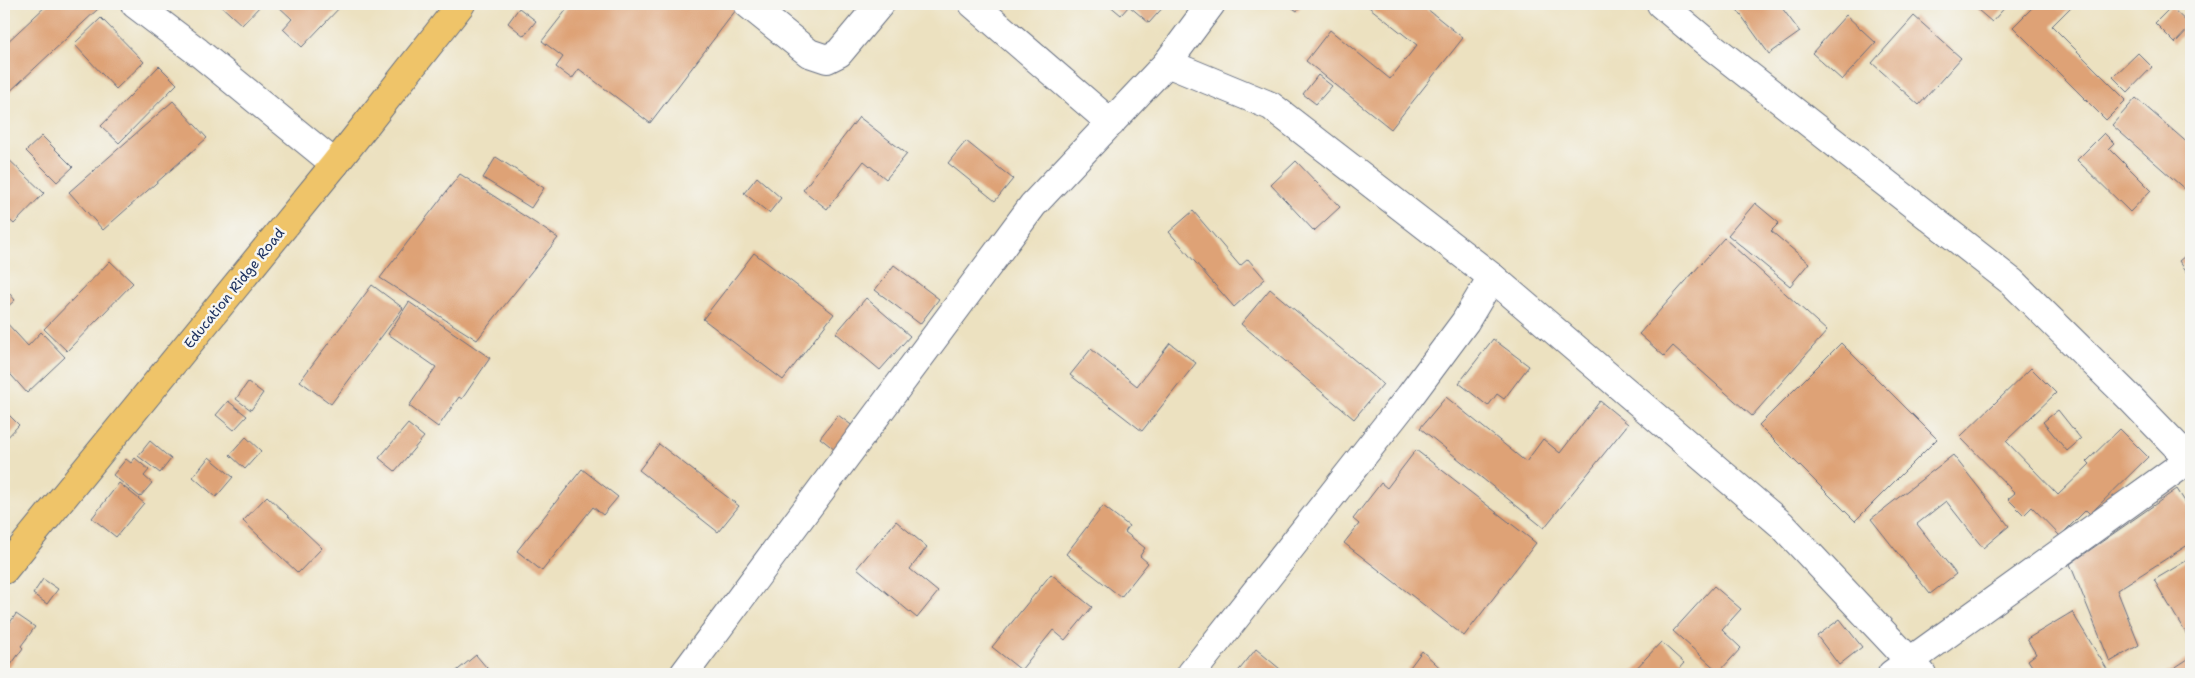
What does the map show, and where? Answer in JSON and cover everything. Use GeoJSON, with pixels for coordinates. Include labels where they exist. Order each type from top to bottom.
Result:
{"type":"FeatureCollection","features":[{"type":"Feature","properties":{"kind":"main road","name":"Education Ridge Road"},"geometry":{"type":"LineString","coordinates":[[4,570],[335,164],[461,4]]}},
{"type":"Feature","properties":{"kind":"street"},"geometry":{"type":"LineString","coordinates":[[135,4],[198,52],[335,164]]}},
{"type":"Feature","properties":{"kind":"street"},"geometry":{"type":"LineString","coordinates":[[748,4],[809,53],[827,59],[839,53],[880,4]]}},
{"type":"Feature","properties":{"kind":"street"},"geometry":{"type":"LineString","coordinates":[[973,4],[1111,123]]}},
{"type":"Feature","properties":{"kind":"street"},"geometry":{"type":"LineString","coordinates":[[684,674],[1034,204],[1167,63],[1211,4]]}},
{"type":"Feature","properties":{"kind":"street"},"geometry":{"type":"LineString","coordinates":[[1167,63],[1271,106],[1492,277],[1782,525],[1907,670],[2190,460],[2012,282],[1706,42],[1661,4]]}},
{"type":"Feature","properties":{"kind":"street"},"geometry":{"type":"LineString","coordinates":[[1191,674],[1410,396],[1465,322],[1492,277]]}},
{"type":"Feature","properties":{"kind":"building"},"geometry":{"type":"Polygon","coordinates":[[[48,4],[94,4],[99,8],[4,97],[4,45],[48,4]]]}},
{"type":"Feature","properties":{"kind":"building"},"geometry":{"type":"Polygon","coordinates":[[[219,4],[262,4],[242,25],[219,4]]]}},
{"type":"Feature","properties":{"kind":"building"},"geometry":{"type":"Polygon","coordinates":[[[278,4],[343,4],[302,47],[283,29],[292,19],[278,4]]]}},
{"type":"Feature","properties":{"kind":"building"},"geometry":{"type":"Polygon","coordinates":[[[571,4],[737,4],[739,6],[650,123],[579,69],[572,79],[556,67],[563,57],[542,41],[571,4]]]}},
{"type":"Feature","properties":{"kind":"building"},"geometry":{"type":"Polygon","coordinates":[[[1108,4],[1166,4],[1149,23],[1129,6],[1121,15],[1108,4]]]}},
{"type":"Feature","properties":{"kind":"building"},"geometry":{"type":"Polygon","coordinates":[[[1287,4],[1303,4],[1297,11],[1287,4]]]}},
{"type":"Feature","properties":{"kind":"building"},"geometry":{"type":"Polygon","coordinates":[[[1365,4],[1421,4],[1463,38],[1391,129],[1306,61],[1330,30],[1390,79],[1417,45],[1365,4]]]}},
{"type":"Feature","properties":{"kind":"building"},"geometry":{"type":"Polygon","coordinates":[[[1733,4],[1779,4],[1800,32],[1769,54],[1733,4]]]}},
{"type":"Feature","properties":{"kind":"building"},"geometry":{"type":"Polygon","coordinates":[[[1971,4],[2008,4],[1992,22],[1971,4]]]}},
{"type":"Feature","properties":{"kind":"building"},"geometry":{"type":"Polygon","coordinates":[[[2036,4],[2074,4],[2052,26],[2126,100],[2106,120],[2013,27],[2036,4]]]}},
{"type":"Feature","properties":{"kind":"building"},"geometry":{"type":"Polygon","coordinates":[[[2171,7],[2191,26],[2175,43],[2155,23],[2171,7]]]}},
{"type":"Feature","properties":{"kind":"building"},"geometry":{"type":"Polygon","coordinates":[[[519,8],[536,21],[524,36],[508,23],[519,8]]]}},
{"type":"Feature","properties":{"kind":"building"},"geometry":{"type":"Polygon","coordinates":[[[1846,15],[1876,43],[1842,80],[1812,53],[1846,15]]]}},
{"type":"Feature","properties":{"kind":"building"},"geometry":{"type":"Polygon","coordinates":[[[1914,16],[1961,58],[1919,105],[1872,63],[1914,16]]]}},
{"type":"Feature","properties":{"kind":"building"},"geometry":{"type":"Polygon","coordinates":[[[101,18],[144,62],[116,89],[74,44],[101,18]]]}},
{"type":"Feature","properties":{"kind":"building"},"geometry":{"type":"Polygon","coordinates":[[[2138,53],[2152,67],[2128,92],[2113,77],[2138,53]]]}},
{"type":"Feature","properties":{"kind":"building"},"geometry":{"type":"Polygon","coordinates":[[[159,66],[177,84],[119,143],[101,126],[159,66]]]}},
{"type":"Feature","properties":{"kind":"building"},"geometry":{"type":"Polygon","coordinates":[[[1318,75],[1332,86],[1316,104],[1303,94],[1318,75]]]}},
{"type":"Feature","properties":{"kind":"building"},"geometry":{"type":"Polygon","coordinates":[[[2136,98],[2191,146],[2191,189],[2188,192],[2112,125],[2136,98]]]}},
{"type":"Feature","properties":{"kind":"building"},"geometry":{"type":"Polygon","coordinates":[[[173,101],[207,138],[103,230],[69,192],[173,101]]]}},
{"type":"Feature","properties":{"kind":"building"},"geometry":{"type":"Polygon","coordinates":[[[859,117],[907,154],[886,179],[864,161],[827,209],[803,190],[859,117]]]}},
{"type":"Feature","properties":{"kind":"building"},"geometry":{"type":"Polygon","coordinates":[[[2104,133],[2114,143],[2109,148],[2151,190],[2130,212],[2077,160],[2104,133]]]}},
{"type":"Feature","properties":{"kind":"building"},"geometry":{"type":"Polygon","coordinates":[[[42,136],[73,167],[57,182],[26,151],[42,136]]]}},
{"type":"Feature","properties":{"kind":"building"},"geometry":{"type":"Polygon","coordinates":[[[966,141],[1013,179],[995,201],[948,163],[966,141]]]}},
{"type":"Feature","properties":{"kind":"building"},"geometry":{"type":"Polygon","coordinates":[[[4,155],[44,193],[14,224],[4,215],[4,155]]]}},
{"type":"Feature","properties":{"kind":"building"},"geometry":{"type":"Polygon","coordinates":[[[496,157],[544,188],[531,208],[483,178],[496,157]]]}},
{"type":"Feature","properties":{"kind":"building"},"geometry":{"type":"Polygon","coordinates":[[[1296,161],[1340,207],[1314,231],[1271,185],[1296,161]]]}},
{"type":"Feature","properties":{"kind":"building"},"geometry":{"type":"Polygon","coordinates":[[[460,174],[558,238],[477,340],[380,278],[460,174]]]}},
{"type":"Feature","properties":{"kind":"building"},"geometry":{"type":"Polygon","coordinates":[[[757,177],[781,198],[769,213],[744,193],[757,177]]]}},
{"type":"Feature","properties":{"kind":"building"},"geometry":{"type":"Polygon","coordinates":[[[1755,203],[1779,223],[1771,231],[1809,263],[1790,286],[1728,235],[1755,203]]]}},
{"type":"Feature","properties":{"kind":"building"},"geometry":{"type":"Polygon","coordinates":[[[1193,211],[1240,266],[1248,259],[1265,279],[1234,307],[1169,232],[1193,211]]]}},
{"type":"Feature","properties":{"kind":"building"},"geometry":{"type":"Polygon","coordinates":[[[1724,238],[1827,331],[1752,416],[1673,346],[1664,356],[1639,334],[1724,238]]]}},
{"type":"Feature","properties":{"kind":"building"},"geometry":{"type":"Polygon","coordinates":[[[2191,251],[2191,277],[2179,261],[2191,251]]]}},
{"type":"Feature","properties":{"kind":"building"},"geometry":{"type":"Polygon","coordinates":[[[754,253],[834,314],[783,380],[703,319],[754,253]]]}},
{"type":"Feature","properties":{"kind":"building"},"geometry":{"type":"Polygon","coordinates":[[[110,261],[133,283],[67,351],[44,329],[110,261]]]}},
{"type":"Feature","properties":{"kind":"building"},"geometry":{"type":"Polygon","coordinates":[[[894,265],[939,299],[920,324],[875,290],[894,265]]]}},
{"type":"Feature","properties":{"kind":"building"},"geometry":{"type":"Polygon","coordinates":[[[372,285],[403,308],[331,404],[300,381],[372,285]]]}},
{"type":"Feature","properties":{"kind":"building"},"geometry":{"type":"Polygon","coordinates":[[[4,287],[15,300],[4,310],[4,287]]]}},
{"type":"Feature","properties":{"kind":"building"},"geometry":{"type":"Polygon","coordinates":[[[1270,289],[1383,384],[1354,419],[1241,324],[1270,289]]]}},
{"type":"Feature","properties":{"kind":"building"},"geometry":{"type":"Polygon","coordinates":[[[866,298],[910,336],[880,370],[836,333],[866,298]]]}},
{"type":"Feature","properties":{"kind":"building"},"geometry":{"type":"Polygon","coordinates":[[[409,302],[490,358],[462,399],[459,397],[438,427],[409,406],[436,367],[388,334],[409,302]]]}},
{"type":"Feature","properties":{"kind":"building"},"geometry":{"type":"Polygon","coordinates":[[[4,320],[28,346],[41,332],[65,357],[27,393],[4,367],[4,320]]]}},
{"type":"Feature","properties":{"kind":"building"},"geometry":{"type":"Polygon","coordinates":[[[1493,339],[1529,366],[1504,399],[1497,394],[1488,406],[1459,383],[1493,339]]]}},
{"type":"Feature","properties":{"kind":"building"},"geometry":{"type":"Polygon","coordinates":[[[1170,343],[1196,363],[1142,431],[1070,375],[1091,349],[1137,386],[1170,343]]]}},
{"type":"Feature","properties":{"kind":"building"},"geometry":{"type":"Polygon","coordinates":[[[1841,343],[1937,439],[1855,521],[1759,425],[1841,343]]]}},
{"type":"Feature","properties":{"kind":"building"},"geometry":{"type":"Polygon","coordinates":[[[2031,368],[2056,393],[2006,441],[2058,495],[2090,464],[2087,461],[2120,429],[2148,457],[2090,514],[2086,510],[2060,536],[2032,507],[2024,515],[2008,499],[2015,493],[1960,437],[2031,368]]]}},
{"type":"Feature","properties":{"kind":"building"},"geometry":{"type":"Polygon","coordinates":[[[248,382],[263,393],[251,410],[236,399],[248,382]]]}},
{"type":"Feature","properties":{"kind":"building"},"geometry":{"type":"Polygon","coordinates":[[[1446,397],[1526,462],[1543,439],[1560,453],[1600,401],[1628,424],[1544,528],[1420,428],[1446,397]]]}},
{"type":"Feature","properties":{"kind":"building"},"geometry":{"type":"Polygon","coordinates":[[[228,401],[247,416],[234,430],[216,415],[228,401]]]}},
{"type":"Feature","properties":{"kind":"building"},"geometry":{"type":"Polygon","coordinates":[[[4,410],[19,425],[4,441],[4,410]]]}},
{"type":"Feature","properties":{"kind":"building"},"geometry":{"type":"Polygon","coordinates":[[[2058,410],[2081,439],[2067,451],[2043,422],[2058,410]]]}},
{"type":"Feature","properties":{"kind":"building"},"geometry":{"type":"Polygon","coordinates":[[[838,415],[854,427],[835,450],[820,438],[838,415]]]}},
{"type":"Feature","properties":{"kind":"building"},"geometry":{"type":"Polygon","coordinates":[[[408,424],[424,437],[395,471],[379,458],[408,424]]]}},
{"type":"Feature","properties":{"kind":"building"},"geometry":{"type":"Polygon","coordinates":[[[246,437],[261,451],[245,469],[230,455],[246,437]]]}},
{"type":"Feature","properties":{"kind":"building"},"geometry":{"type":"Polygon","coordinates":[[[150,441],[171,459],[160,473],[138,456],[150,441]]]}},
{"type":"Feature","properties":{"kind":"building"},"geometry":{"type":"Polygon","coordinates":[[[659,444],[739,506],[718,532],[639,470],[659,444]]]}},
{"type":"Feature","properties":{"kind":"building"},"geometry":{"type":"Polygon","coordinates":[[[1416,450],[1536,543],[1464,636],[1344,543],[1359,524],[1353,519],[1381,483],[1387,488],[1416,450]]]}},
{"type":"Feature","properties":{"kind":"building"},"geometry":{"type":"Polygon","coordinates":[[[1953,455],[2009,526],[1983,548],[1946,501],[1917,524],[1956,574],[1930,594],[1871,519],[1953,455]]]}},
{"type":"Feature","properties":{"kind":"building"},"geometry":{"type":"Polygon","coordinates":[[[209,457],[233,477],[216,497],[193,477],[209,457]]]}},
{"type":"Feature","properties":{"kind":"building"},"geometry":{"type":"Polygon","coordinates":[[[135,458],[149,470],[144,476],[152,483],[140,497],[113,475],[126,459],[131,463],[135,458]]]}},
{"type":"Feature","properties":{"kind":"building"},"geometry":{"type":"Polygon","coordinates":[[[582,469],[618,497],[603,515],[593,507],[542,571],[517,551],[582,469]]]}},
{"type":"Feature","properties":{"kind":"building"},"geometry":{"type":"Polygon","coordinates":[[[119,483],[144,503],[116,537],[92,518],[119,483]]]}},
{"type":"Feature","properties":{"kind":"building"},"geometry":{"type":"Polygon","coordinates":[[[2177,489],[2191,511],[2191,543],[2117,590],[2139,645],[2110,662],[2070,564],[2177,489]]]}},
{"type":"Feature","properties":{"kind":"building"},"geometry":{"type":"Polygon","coordinates":[[[267,496],[322,548],[298,573],[243,521],[267,496]]]}},
{"type":"Feature","properties":{"kind":"building"},"geometry":{"type":"Polygon","coordinates":[[[1103,506],[1129,526],[1125,532],[1145,548],[1140,556],[1148,563],[1121,597],[1066,554],[1103,506]]]}},
{"type":"Feature","properties":{"kind":"building"},"geometry":{"type":"Polygon","coordinates":[[[896,521],[927,547],[910,569],[938,592],[917,618],[857,568],[896,521]]]}},
{"type":"Feature","properties":{"kind":"building"},"geometry":{"type":"Polygon","coordinates":[[[2191,558],[2191,642],[2154,580],[2191,558]]]}},
{"type":"Feature","properties":{"kind":"building"},"geometry":{"type":"Polygon","coordinates":[[[1051,574],[1092,607],[1065,640],[1053,630],[1021,670],[992,647],[1051,574]]]}},
{"type":"Feature","properties":{"kind":"building"},"geometry":{"type":"Polygon","coordinates":[[[43,579],[58,589],[47,604],[33,594],[43,579]]]}},
{"type":"Feature","properties":{"kind":"building"},"geometry":{"type":"Polygon","coordinates":[[[1714,586],[1741,609],[1722,630],[1741,648],[1719,672],[1673,631],[1714,586]]]}},
{"type":"Feature","properties":{"kind":"building"},"geometry":{"type":"Polygon","coordinates":[[[2072,612],[2110,674],[2037,674],[2028,660],[2036,654],[2027,639],[2072,612]]]}},
{"type":"Feature","properties":{"kind":"building"},"geometry":{"type":"Polygon","coordinates":[[[16,614],[35,627],[21,646],[23,648],[8,669],[4,666],[4,631],[16,614]]]}},
{"type":"Feature","properties":{"kind":"building"},"geometry":{"type":"Polygon","coordinates":[[[1840,619],[1862,647],[1839,665],[1817,636],[1840,619]]]}},
{"type":"Feature","properties":{"kind":"building"},"geometry":{"type":"Polygon","coordinates":[[[1661,642],[1684,663],[1674,674],[1631,674],[1661,642]]]}},
{"type":"Feature","properties":{"kind":"building"},"geometry":{"type":"Polygon","coordinates":[[[1256,649],[1280,669],[1276,674],[1236,674],[1256,649]]]}},
{"type":"Feature","properties":{"kind":"building"},"geometry":{"type":"Polygon","coordinates":[[[1422,651],[1447,674],[1405,674],[1422,651]]]}},
{"type":"Feature","properties":{"kind":"building"},"geometry":{"type":"Polygon","coordinates":[[[476,655],[492,674],[453,674],[476,655]]]}},
{"type":"Feature","properties":{"kind":"building"},"geometry":{"type":"Polygon","coordinates":[[[2191,657],[2191,674],[2165,674],[2191,657]]]}}]}
